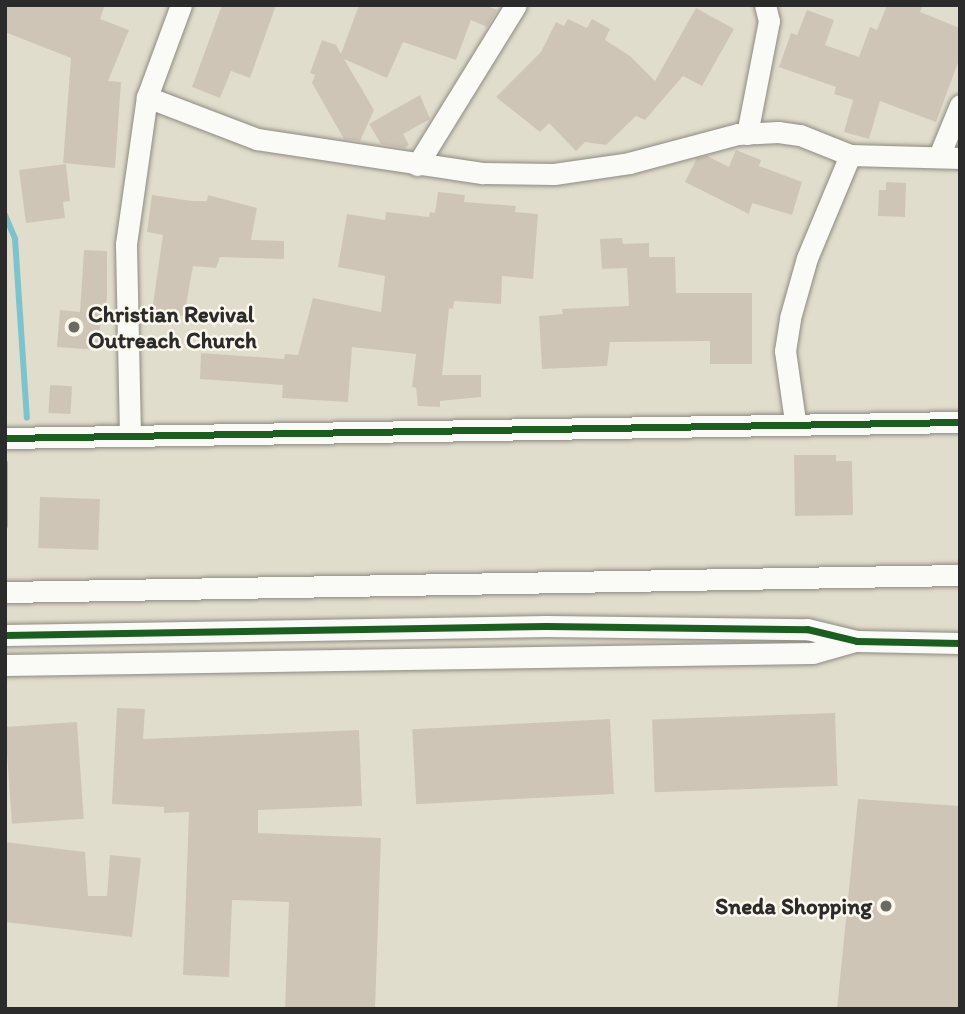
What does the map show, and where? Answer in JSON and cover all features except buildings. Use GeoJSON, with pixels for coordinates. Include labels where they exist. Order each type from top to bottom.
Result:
{"type":"FeatureCollection","features":[{"type":"Feature","properties":{"kind":"street"},"geometry":{"type":"LineString","coordinates":[[130,436],[126,244],[147,97],[181,5]]}},
{"type":"Feature","properties":{"kind":"street"},"geometry":{"type":"LineString","coordinates":[[417,165],[516,5]]}},
{"type":"Feature","properties":{"kind":"street"},"geometry":{"type":"LineString","coordinates":[[747,134],[769,21],[765,5]]}},
{"type":"Feature","properties":{"kind":"street"},"geometry":{"type":"LineString","coordinates":[[147,97],[257,139],[483,173],[554,174],[629,163],[747,134],[800,135],[850,155],[950,157],[960,105]]}},
{"type":"Feature","properties":{"kind":"street"},"geometry":{"type":"LineString","coordinates":[[795,421],[785,351],[790,318],[807,258],[850,155]]}},
{"type":"Feature","properties":{"kind":"street"},"geometry":{"type":"LineString","coordinates":[[5,438],[795,421],[960,422]]}},
{"type":"Feature","properties":{"kind":"street"},"geometry":{"type":"LineString","coordinates":[[5,592],[960,575]]}},
{"type":"Feature","properties":{"kind":"street"},"geometry":{"type":"LineString","coordinates":[[5,635],[546,626],[807,629],[857,641],[960,643]]}},
{"type":"Feature","properties":{"kind":"street"},"geometry":{"type":"LineString","coordinates":[[5,664],[813,653],[857,641]]}},
{"type":"Feature","properties":{"kind":"waterway"},"geometry":{"type":"LineString","coordinates":[[5,215],[15,239],[27,418]]}},
{"type":"Feature","properties":{"kind":"waterway"},"geometry":{"type":"LineString","coordinates":[[5,463],[5,526]]}},
{"type":"Feature","properties":{"kind":"cycle path"},"geometry":{"type":"LineString","coordinates":[[5,438],[960,422]]}},
{"type":"Feature","properties":{"kind":"cycle path"},"geometry":{"type":"LineString","coordinates":[[5,635],[546,626],[807,629],[857,641],[960,643]]}},
{"type":"Feature","properties":{"kind":"place","name":"Christian Revival Outreach Church"},"geometry":{"type":"Point","coordinates":[74,327]}},
{"type":"Feature","properties":{"kind":"place","name":"Sneda Shopping"},"geometry":{"type":"Point","coordinates":[886,906]}}]}
